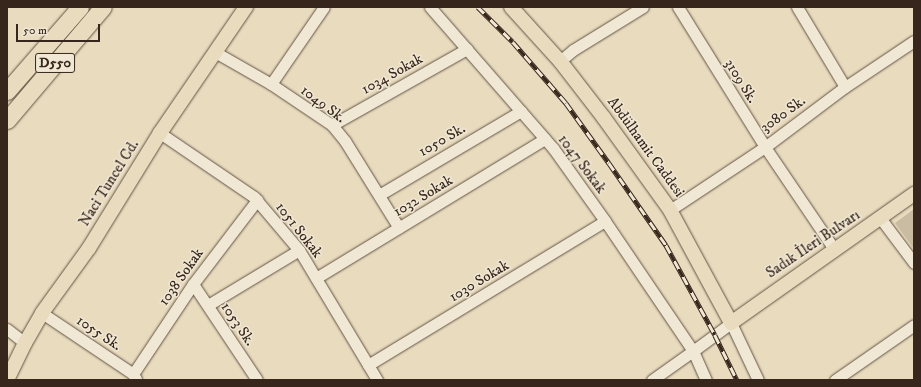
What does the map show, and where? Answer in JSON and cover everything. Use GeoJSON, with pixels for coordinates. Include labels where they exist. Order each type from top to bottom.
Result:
{"type":"FeatureCollection","features":[{"type":"Feature","properties":{"kind":"highway","name":"D550"},"geometry":{"type":"LineString","coordinates":[[7,91],[80,7]]}},
{"type":"Feature","properties":{"kind":"highway","name":"D550"},"geometry":{"type":"LineString","coordinates":[[7,120],[103,7]]}},
{"type":"Feature","properties":{"kind":"main road","name":"Naci Tuncel Cd."},"geometry":{"type":"LineString","coordinates":[[7,380],[42,313],[89,248],[160,133],[246,7]]}},
{"type":"Feature","properties":{"kind":"main road","name":"Abdülhamit Caddesi"},"geometry":{"type":"LineString","coordinates":[[511,7],[560,61],[604,118],[670,210],[731,322]]}},
{"type":"Feature","properties":{"kind":"main road","name":"Sadık İleri Bulvarı"},"geometry":{"type":"LineString","coordinates":[[731,322],[881,219],[914,194]]}},
{"type":"Feature","properties":{"kind":"street"},"geometry":{"type":"LineString","coordinates":[[271,84],[324,7]]}},
{"type":"Feature","properties":{"kind":"street","name":"1047 Sokak"},"geometry":{"type":"LineString","coordinates":[[430,7],[545,140],[605,221],[694,351],[706,380]]}},
{"type":"Feature","properties":{"kind":"street"},"geometry":{"type":"LineString","coordinates":[[560,61],[573,50],[643,7]]}},
{"type":"Feature","properties":{"kind":"street","name":"3109 Sk."},"geometry":{"type":"LineString","coordinates":[[678,7],[765,147],[834,250]]}},
{"type":"Feature","properties":{"kind":"street"},"geometry":{"type":"LineString","coordinates":[[797,7],[845,87]]}},
{"type":"Feature","properties":{"kind":"street","name":"3080 Sk."},"geometry":{"type":"LineString","coordinates":[[670,210],[765,147],[845,87],[914,41]]}},
{"type":"Feature","properties":{"kind":"street","name":"1034 Sokak"},"geometry":{"type":"LineString","coordinates":[[332,125],[467,50]]}},
{"type":"Feature","properties":{"kind":"street","name":"1049 Sk."},"geometry":{"type":"LineString","coordinates":[[216,52],[271,84],[332,125],[345,141],[399,228]]}},
{"type":"Feature","properties":{"kind":"street","name":"1050 Sk."},"geometry":{"type":"LineString","coordinates":[[379,195],[521,111]]}},
{"type":"Feature","properties":{"kind":"street","name":"1051 Sokak"},"geometry":{"type":"LineString","coordinates":[[160,133],[257,200],[299,250],[377,380]]}},
{"type":"Feature","properties":{"kind":"street","name":"1032 Sokak"},"geometry":{"type":"LineString","coordinates":[[316,278],[545,140]]}},
{"type":"Feature","properties":{"kind":"street","name":"1038 Sokak"},"geometry":{"type":"LineString","coordinates":[[135,377],[194,284],[257,200]]}},
{"type":"Feature","properties":{"kind":"street"},"geometry":{"type":"LineString","coordinates":[[881,219],[914,263]]}},
{"type":"Feature","properties":{"kind":"street","name":"1030 Sokak"},"geometry":{"type":"LineString","coordinates":[[368,366],[605,221]]}},
{"type":"Feature","properties":{"kind":"street"},"geometry":{"type":"LineString","coordinates":[[208,306],[299,250]]}},
{"type":"Feature","properties":{"kind":"street","name":"1053 Sk."},"geometry":{"type":"LineString","coordinates":[[194,284],[257,380]]}},
{"type":"Feature","properties":{"kind":"street","name":"1055 Sk."},"geometry":{"type":"LineString","coordinates":[[42,313],[135,377]]}},
{"type":"Feature","properties":{"kind":"street"},"geometry":{"type":"LineString","coordinates":[[652,380],[694,351],[731,322],[758,380]]}},
{"type":"Feature","properties":{"kind":"street"},"geometry":{"type":"LineString","coordinates":[[835,380],[914,325]]}},
{"type":"Feature","properties":{"kind":"street"},"geometry":{"type":"LineString","coordinates":[[7,329],[25,343]]}},
{"type":"Feature","properties":{"kind":"shaded area"},"geometry":{"type":"Polygon","coordinates":[[[914,209],[914,249],[895,223],[914,209]]]}},
{"type":"Feature","properties":{"kind":"railway"},"geometry":{"type":"LineString","coordinates":[[478,7],[513,42],[566,103],[666,245],[715,335],[737,380]]}}]}
